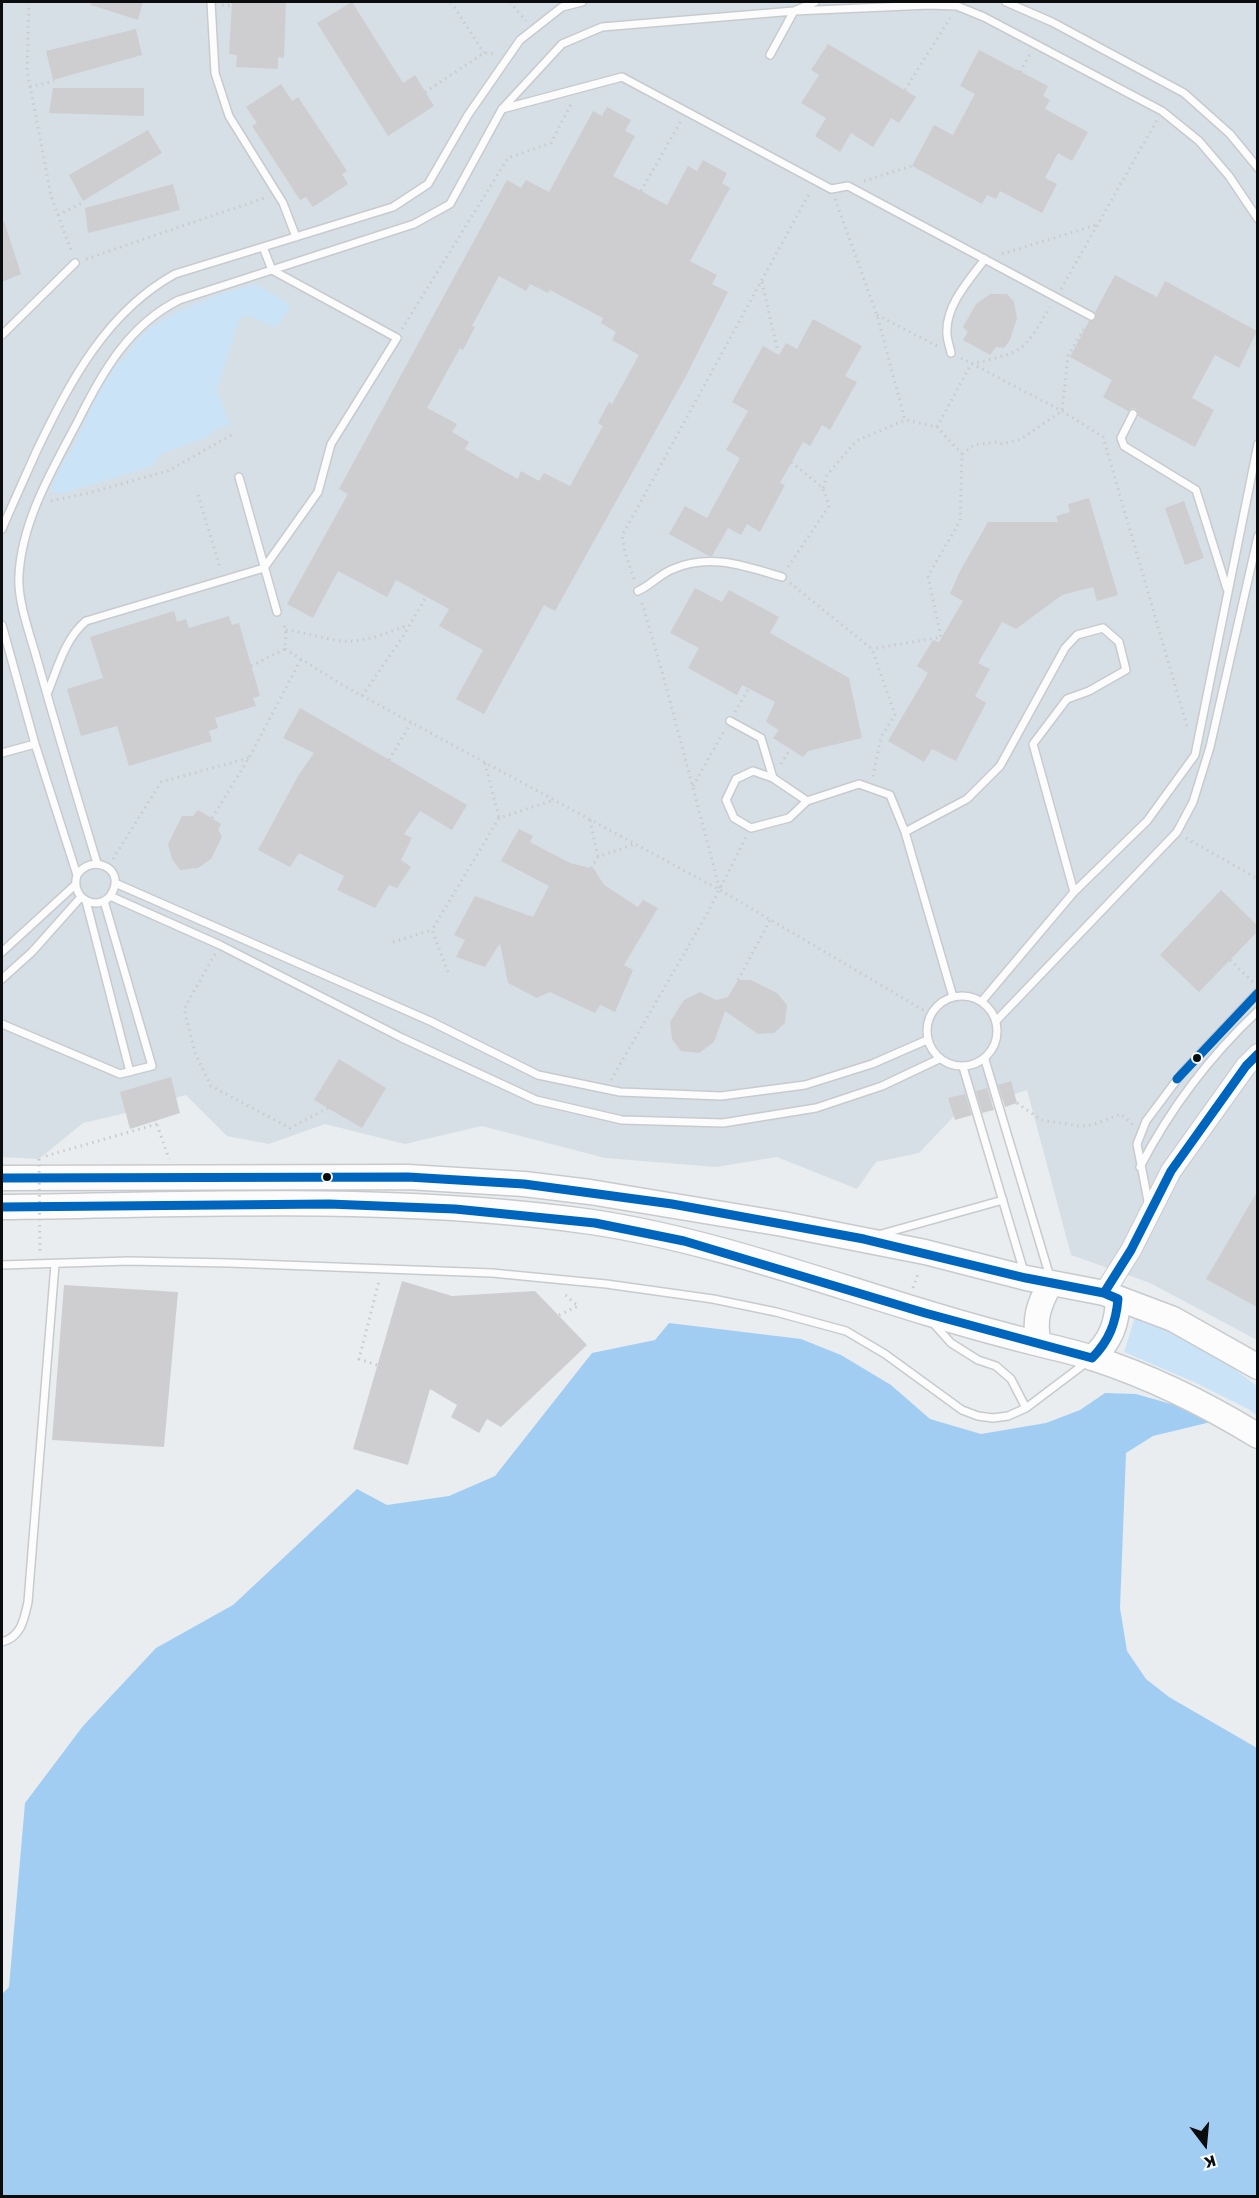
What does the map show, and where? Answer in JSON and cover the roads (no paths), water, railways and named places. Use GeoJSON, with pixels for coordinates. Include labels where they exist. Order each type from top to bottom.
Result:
{"type":"FeatureCollection","features":[{"type":"Feature","properties":{"kind":"highway"},"geometry":{"type":"LineString","coordinates":[[2,1178],[408,1177],[524,1184],[672,1204],[864,1239],[1111,1296],[1173,1319],[1257,1367]]}},
{"type":"Feature","properties":{"kind":"highway"},"geometry":{"type":"LineString","coordinates":[[2,1207],[340,1204],[455,1209],[595,1223],[684,1241],[916,1310],[1092,1358],[1164,1385],[1216,1411],[1257,1436]]}},
{"type":"Feature","properties":{"kind":"highway"},"geometry":{"type":"LineString","coordinates":[[1039,1344],[1036,1331],[1038,1307],[1051,1282]]}},
{"type":"Feature","properties":{"kind":"highway"},"geometry":{"type":"LineString","coordinates":[[1092,1358],[1104,1348],[1118,1316],[1111,1296]]}},
{"type":"Feature","properties":{"kind":"main road"},"geometry":{"type":"LineString","coordinates":[[1111,1296],[1131,1250],[1172,1171],[1246,1066],[1257,1054]]}},
{"type":"Feature","properties":{"kind":"lane"},"geometry":{"type":"LineString","coordinates":[[211,2],[215,73],[229,117],[277,193],[296,237]]}},
{"type":"Feature","properties":{"kind":"lane"},"geometry":{"type":"LineString","coordinates":[[2,529],[54,415],[93,349],[117,318],[143,295],[176,274],[393,207],[428,184],[468,115],[520,40],[560,4],[582,2]]}},
{"type":"Feature","properties":{"kind":"lane"},"geometry":{"type":"LineString","coordinates":[[770,55],[794,10],[814,2]]}},
{"type":"Feature","properties":{"kind":"lane"},"geometry":{"type":"LineString","coordinates":[[1006,2],[1052,22],[1184,93],[1230,134],[1257,168]]}},
{"type":"Feature","properties":{"kind":"lane"},"geometry":{"type":"LineString","coordinates":[[97,863],[28,626],[18,578],[25,534],[95,387],[114,357],[134,333],[148,319],[179,300],[414,224],[450,204],[502,109],[562,44],[602,27],[794,10],[957,4],[1162,111],[1199,141],[1229,176],[1257,219]]}},
{"type":"Feature","properties":{"kind":"lane"},"geometry":{"type":"LineString","coordinates":[[502,109],[622,77],[831,189],[848,186],[1091,316]]}},
{"type":"Feature","properties":{"kind":"lane"},"geometry":{"type":"LineString","coordinates":[[47,694],[70,639],[79,626],[86,621],[224,582],[264,568],[318,492],[331,444],[397,338],[272,270],[263,247]]}},
{"type":"Feature","properties":{"kind":"lane"},"geometry":{"type":"LineString","coordinates":[[951,353],[946,333],[950,312],[985,259]]}},
{"type":"Feature","properties":{"kind":"lane"},"geometry":{"type":"LineString","coordinates":[[2,334],[75,263]]}},
{"type":"Feature","properties":{"kind":"lane"},"geometry":{"type":"LineString","coordinates":[[1133,414],[1121,438],[1124,446],[1196,490],[1228,592]]}},
{"type":"Feature","properties":{"kind":"lane"},"geometry":{"type":"LineString","coordinates":[[982,1001],[1074,892],[1147,821],[1195,755],[1257,444]]}},
{"type":"Feature","properties":{"kind":"lane"},"geometry":{"type":"LineString","coordinates":[[239,477],[277,612]]}},
{"type":"Feature","properties":{"kind":"lane"},"geometry":{"type":"LineString","coordinates":[[996,1021],[1177,832],[1193,802],[1210,747],[1257,536]]}},
{"type":"Feature","properties":{"kind":"lane"},"geometry":{"type":"LineString","coordinates":[[638,591],[654,583],[660,576],[672,569],[693,562],[734,562],[782,577]]}},
{"type":"Feature","properties":{"kind":"lane"},"geometry":{"type":"LineString","coordinates":[[2,626],[35,744],[77,875],[75,885],[2,952]]}},
{"type":"Feature","properties":{"kind":"lane"},"geometry":{"type":"LineString","coordinates":[[905,832],[968,799],[1000,766],[1065,648],[1077,634],[1103,628],[1119,642],[1126,670],[1089,692],[1067,699],[1033,744],[1074,892]]}},
{"type":"Feature","properties":{"kind":"lane"},"geometry":{"type":"LineString","coordinates":[[730,721],[761,738],[773,778]]}},
{"type":"Feature","properties":{"kind":"lane"},"geometry":{"type":"LineString","coordinates":[[2,753],[35,744]]}},
{"type":"Feature","properties":{"kind":"lane"},"geometry":{"type":"LineString","coordinates":[[807,801],[773,778],[753,771],[736,779],[726,800],[734,818],[751,828],[789,818],[807,801],[859,784],[890,795],[905,832],[953,997]]}},
{"type":"Feature","properties":{"kind":"lane"},"geometry":{"type":"LineString","coordinates":[[2,1024],[120,1074],[153,1066],[107,899],[115,883],[114,877],[108,868],[97,863],[85,866],[77,875]]}},
{"type":"Feature","properties":{"kind":"lane"},"geometry":{"type":"LineString","coordinates":[[115,883],[430,1021],[538,1075],[620,1092],[721,1096],[805,1085],[872,1064],[927,1040]]}},
{"type":"Feature","properties":{"kind":"lane"},"geometry":{"type":"LineString","coordinates":[[75,885],[83,899],[130,1072]]}},
{"type":"Feature","properties":{"kind":"lane"},"geometry":{"type":"LineString","coordinates":[[83,899],[95,903],[107,899],[220,945],[402,1038],[536,1100],[622,1120],[723,1123],[816,1108],[882,1086],[939,1059]]}},
{"type":"Feature","properties":{"kind":"lane"},"geometry":{"type":"LineString","coordinates":[[2,980],[83,899]]}},
{"type":"Feature","properties":{"kind":"lane"},"geometry":{"type":"LineString","coordinates":[[1150,1213],[1137,1144],[1146,1120],[1182,1073],[1257,992]]}},
{"type":"Feature","properties":{"kind":"lane"},"geometry":{"type":"LineString","coordinates":[[970,996],[982,1001],[996,1021],[998,1032],[992,1052],[985,1060],[963,1067],[939,1059],[927,1040],[926,1028],[930,1014],[946,998],[970,996]]}},
{"type":"Feature","properties":{"kind":"lane"},"geometry":{"type":"LineString","coordinates":[[1140,1167],[1160,1129],[1200,1074],[1257,1011]]}},
{"type":"Feature","properties":{"kind":"lane"},"geometry":{"type":"LineString","coordinates":[[985,1060],[1051,1282]]}},
{"type":"Feature","properties":{"kind":"lane"},"geometry":{"type":"LineString","coordinates":[[963,1067],[1026,1278]]}},
{"type":"Feature","properties":{"kind":"lane"},"geometry":{"type":"LineString","coordinates":[[864,1239],[1003,1200]]}},
{"type":"Feature","properties":{"kind":"lane"},"geometry":{"type":"LineString","coordinates":[[2,1265],[128,1261],[492,1272],[606,1284],[713,1299],[846,1331],[885,1354],[962,1410],[978,1416],[993,1418],[1008,1416],[1026,1408],[1092,1358]]}},
{"type":"Feature","properties":{"kind":"lane"},"geometry":{"type":"LineString","coordinates":[[2,1642],[17,1634],[24,1621],[28,1602],[55,1264]]}},
{"type":"Feature","properties":{"kind":"lane"},"geometry":{"type":"LineString","coordinates":[[916,1310],[951,1343],[978,1360],[996,1366],[1011,1379],[1026,1408]]}}]}
